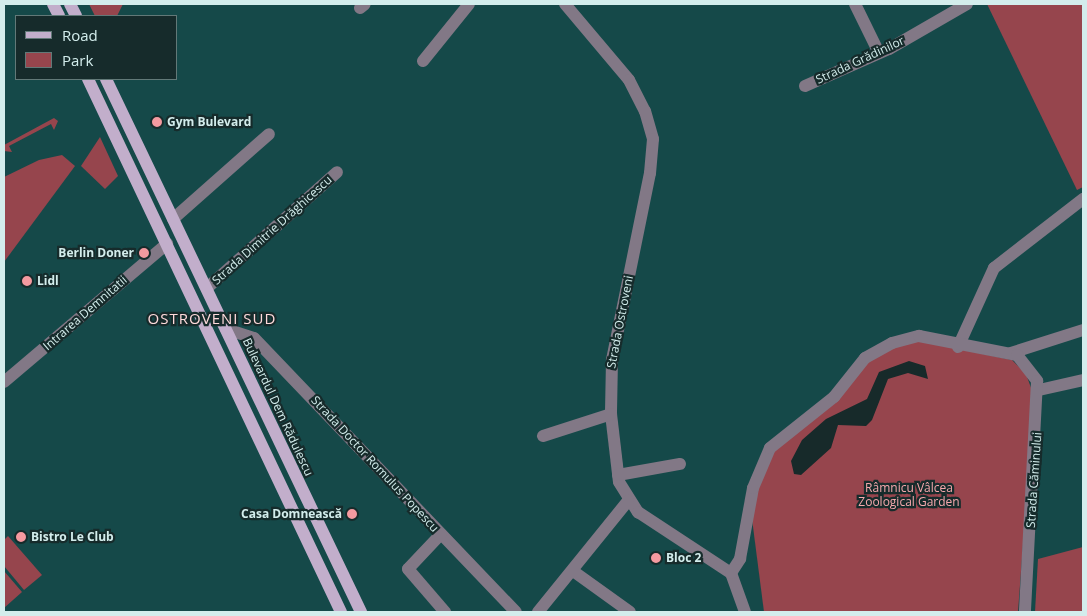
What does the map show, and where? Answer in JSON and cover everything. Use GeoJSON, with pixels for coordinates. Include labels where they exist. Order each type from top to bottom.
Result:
{"type":"FeatureCollection","features":[{"type":"Feature","properties":{"kind":"main road","name":"Bulevardul Dem Rădulescu"},"geometry":{"type":"LineString","coordinates":[[106,80],[360,612]]}},
{"type":"Feature","properties":{"kind":"main road"},"geometry":{"type":"LineString","coordinates":[[90,83],[341,612]]}},
{"type":"Feature","properties":{"kind":"street"},"geometry":{"type":"LineString","coordinates":[[423,60],[469,4]]}},
{"type":"Feature","properties":{"kind":"street","name":"Strada Ostroveni"},"geometry":{"type":"LineString","coordinates":[[565,4],[629,80],[645,111],[652,138],[651,167],[612,360],[611,414],[618,475],[628,501],[648,520],[731,574]]}},
{"type":"Feature","properties":{"kind":"street"},"geometry":{"type":"LineString","coordinates":[[855,4],[878,51]]}},
{"type":"Feature","properties":{"kind":"street","name":"Strada Grădinilor"},"geometry":{"type":"LineString","coordinates":[[805,86],[878,51],[889,50],[968,4]]}},
{"type":"Feature","properties":{"kind":"street"},"geometry":{"type":"LineString","coordinates":[[173,219],[269,134]]}},
{"type":"Feature","properties":{"kind":"street","name":"Strada Dimitrie Drăghicescu"},"geometry":{"type":"LineString","coordinates":[[207,288],[337,172]]}},
{"type":"Feature","properties":{"kind":"street"},"geometry":{"type":"LineString","coordinates":[[958,347],[994,268],[1083,200]]}},
{"type":"Feature","properties":{"kind":"street","name":"Intrarea Demnitatii"},"geometry":{"type":"LineString","coordinates":[[4,382],[167,244]]}},
{"type":"Feature","properties":{"kind":"street","name":"Strada Doctor Romulus Popescu"},"geometry":{"type":"LineString","coordinates":[[226,329],[254,338],[516,612]]}},
{"type":"Feature","properties":{"kind":"street"},"geometry":{"type":"LineString","coordinates":[[745,612],[731,574],[740,559],[760,467],[783,434],[834,397],[858,365],[880,349],[919,336],[958,347],[1014,354],[1083,330]]}},
{"type":"Feature","properties":{"kind":"street"},"geometry":{"type":"LineString","coordinates":[[1014,354],[1034,375],[1039,390],[1083,380]]}},
{"type":"Feature","properties":{"kind":"street","name":"Strada Căminului"},"geometry":{"type":"LineString","coordinates":[[1025,612],[1039,390]]}},
{"type":"Feature","properties":{"kind":"street"},"geometry":{"type":"LineString","coordinates":[[543,436],[611,414]]}},
{"type":"Feature","properties":{"kind":"street"},"geometry":{"type":"LineString","coordinates":[[618,475],[680,464]]}},
{"type":"Feature","properties":{"kind":"street"},"geometry":{"type":"LineString","coordinates":[[541,611],[628,501]]}},
{"type":"Feature","properties":{"kind":"street"},"geometry":{"type":"LineString","coordinates":[[441,534],[408,569],[445,612]]}},
{"type":"Feature","properties":{"kind":"street"},"geometry":{"type":"LineString","coordinates":[[573,570],[630,612]]}},
{"type":"Feature","properties":{"kind":"green space"},"geometry":{"type":"Polygon","coordinates":[[[89,4],[123,4],[118,15],[94,15],[89,4]]]}},
{"type":"Feature","properties":{"kind":"green space"},"geometry":{"type":"Polygon","coordinates":[[[987,4],[1083,4],[1083,187],[1077,190],[987,4]]]}},
{"type":"Feature","properties":{"kind":"green space"},"geometry":{"type":"Polygon","coordinates":[[[54,118],[58,121],[54,130],[51,124],[9,146],[12,152],[4,151],[4,145],[54,118]]]}},
{"type":"Feature","properties":{"kind":"green space"},"geometry":{"type":"Polygon","coordinates":[[[100,137],[118,176],[105,189],[81,166],[100,137]]]}},
{"type":"Feature","properties":{"kind":"green space"},"geometry":{"type":"Polygon","coordinates":[[[62,155],[75,166],[4,262],[4,177],[39,160],[62,155]]]}},
{"type":"Feature","properties":{"kind":"green space","name":"Râmnicu Vâlcea Zoological Garden"},"geometry":{"type":"Polygon","coordinates":[[[911,339],[1012,360],[1026,374],[1034,396],[1018,612],[764,612],[752,519],[758,484],[777,445],[866,362],[911,339]]]}},
{"type":"Feature","properties":{"kind":"green space"},"geometry":{"type":"Polygon","coordinates":[[[8,536],[42,575],[24,590],[4,566],[4,540],[8,536]]]}},
{"type":"Feature","properties":{"kind":"green space"},"geometry":{"type":"Polygon","coordinates":[[[1083,547],[1083,612],[1035,612],[1038,559],[1083,547]]]}},
{"type":"Feature","properties":{"kind":"green space"},"geometry":{"type":"Polygon","coordinates":[[[4,571],[22,592],[4,608],[4,571]]]}},
{"type":"Feature","properties":{"kind":"water"},"geometry":{"type":"Polygon","coordinates":[[[909,361],[925,366],[928,379],[908,373],[888,379],[872,420],[866,426],[838,425],[831,448],[801,475],[794,474],[791,461],[802,440],[826,419],[867,399],[879,372],[909,361]]]}},
{"type":"Feature","properties":{"kind":"place","name":"Gym Bulevard"},"geometry":{"type":"Point","coordinates":[157,122]}},
{"type":"Feature","properties":{"kind":"place","name":"Berlin Doner"},"geometry":{"type":"Point","coordinates":[144,253]}},
{"type":"Feature","properties":{"kind":"place","name":"Lidl"},"geometry":{"type":"Point","coordinates":[27,281]}},
{"type":"Feature","properties":{"kind":"place","name":"Casa Domnească"},"geometry":{"type":"Point","coordinates":[352,514]}},
{"type":"Feature","properties":{"kind":"place","name":"Bistro Le Club"},"geometry":{"type":"Point","coordinates":[21,537]}},
{"type":"Feature","properties":{"kind":"place","name":"Bloc 2"},"geometry":{"type":"Point","coordinates":[656,558]}},
{"type":"Feature","properties":{"kind":"district","name":"OSTROVENI SUD"},"geometry":{"type":"Point","coordinates":[212,319]}}]}
